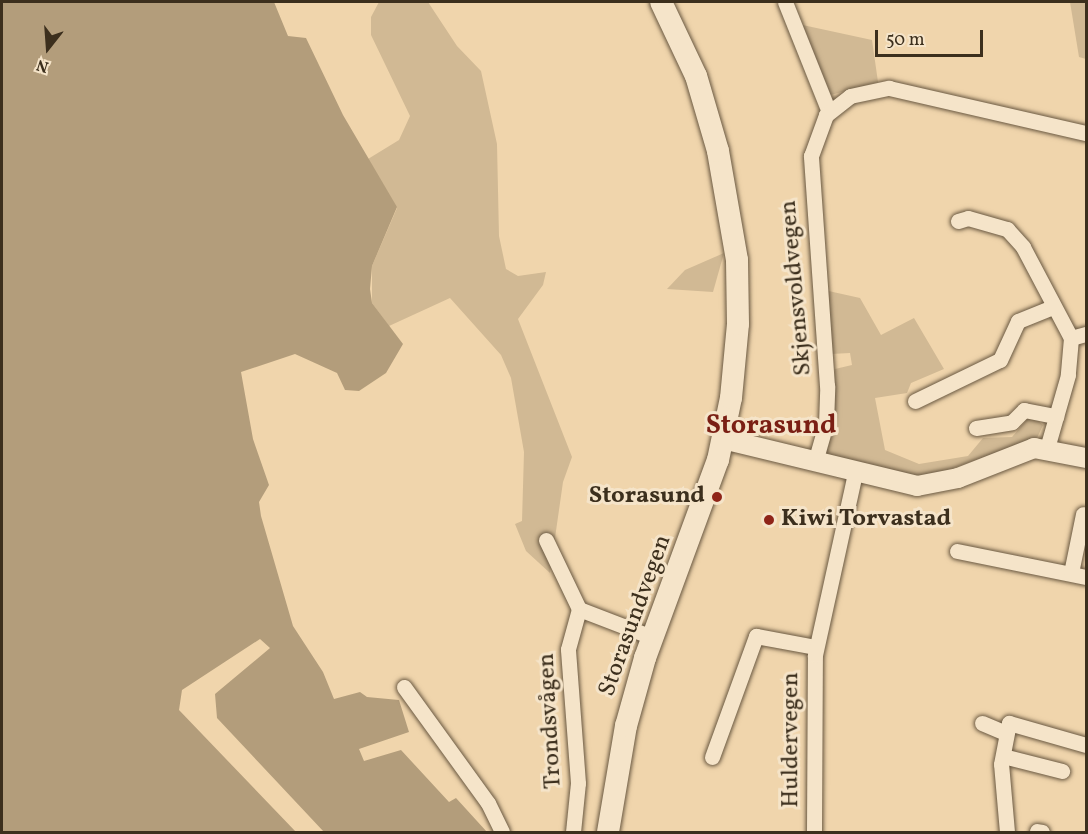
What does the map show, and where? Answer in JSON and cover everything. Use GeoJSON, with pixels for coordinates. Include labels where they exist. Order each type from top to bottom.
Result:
{"type":"FeatureCollection","features":[{"type":"Feature","properties":{"kind":"main road","name":"Storasundvegen"},"geometry":{"type":"LineString","coordinates":[[608,832],[626,726],[652,637],[698,524],[723,439],[738,324],[734,233],[702,95],[661,2]]}},
{"type":"Feature","properties":{"kind":"street"},"geometry":{"type":"LineString","coordinates":[[785,2],[829,112],[850,96],[889,88],[1086,133]]}},
{"type":"Feature","properties":{"kind":"street","name":"Skjensvoldvegen"},"geometry":{"type":"LineString","coordinates":[[815,462],[826,424],[827,386],[811,156],[829,112]]}},
{"type":"Feature","properties":{"kind":"street"},"geometry":{"type":"LineString","coordinates":[[958,221],[968,218],[1007,229],[1023,247],[1071,338],[1056,416],[1047,448]]}},
{"type":"Feature","properties":{"kind":"street"},"geometry":{"type":"LineString","coordinates":[[915,401],[1000,360],[1018,321],[1053,307]]}},
{"type":"Feature","properties":{"kind":"street"},"geometry":{"type":"LineString","coordinates":[[1071,338],[1086,334]]}},
{"type":"Feature","properties":{"kind":"street"},"geometry":{"type":"LineString","coordinates":[[976,428],[1012,422],[1024,410],[1056,416]]}},
{"type":"Feature","properties":{"kind":"street"},"geometry":{"type":"LineString","coordinates":[[723,439],[896,484],[938,484],[1010,454],[1047,448],[1086,458]]}},
{"type":"Feature","properties":{"kind":"street","name":"Huldervegen"},"geometry":{"type":"LineString","coordinates":[[814,832],[816,647],[855,473]]}},
{"type":"Feature","properties":{"kind":"street"},"geometry":{"type":"LineString","coordinates":[[1071,573],[1083,514]]}},
{"type":"Feature","properties":{"kind":"street"},"geometry":{"type":"LineString","coordinates":[[546,540],[579,609],[614,627],[652,637]]}},
{"type":"Feature","properties":{"kind":"street"},"geometry":{"type":"LineString","coordinates":[[957,551],[1071,573],[1086,578]]}},
{"type":"Feature","properties":{"kind":"street","name":"Trondsvågen"},"geometry":{"type":"LineString","coordinates":[[573,832],[578,783],[568,650],[579,609]]}},
{"type":"Feature","properties":{"kind":"street","name":"Huldervegen"},"geometry":{"type":"LineString","coordinates":[[712,757],[756,636],[816,647]]}},
{"type":"Feature","properties":{"kind":"street"},"geometry":{"type":"LineString","coordinates":[[404,687],[488,803],[502,832]]}},
{"type":"Feature","properties":{"kind":"street"},"geometry":{"type":"LineString","coordinates":[[982,723],[1005,733]]}},
{"type":"Feature","properties":{"kind":"street"},"geometry":{"type":"LineString","coordinates":[[1007,832],[1003,756],[1005,733],[1009,723],[1086,745]]}},
{"type":"Feature","properties":{"kind":"street"},"geometry":{"type":"LineString","coordinates":[[1003,756],[1062,771]]}},
{"type":"Feature","properties":{"kind":"shaded area"},"geometry":{"type":"Polygon","coordinates":[[[2,2],[274,2],[288,36],[306,38],[343,115],[397,207],[372,266],[370,289],[372,303],[403,344],[386,373],[359,391],[345,390],[337,373],[295,354],[241,372],[253,439],[269,485],[259,502],[261,516],[293,626],[323,672],[334,699],[360,692],[367,697],[399,700],[409,732],[359,749],[364,761],[401,750],[449,802],[456,798],[487,832],[324,832],[217,718],[215,694],[270,648],[260,639],[182,690],[179,710],[296,832],[2,832],[2,2]]]}},
{"type":"Feature","properties":{"kind":"shaded area"},"geometry":{"type":"Polygon","coordinates":[[[379,2],[428,2],[457,46],[481,71],[497,144],[499,236],[506,269],[518,276],[546,272],[543,285],[518,319],[572,457],[563,482],[550,573],[526,551],[515,524],[522,521],[524,452],[511,378],[501,355],[450,298],[389,326],[372,303],[372,266],[397,208],[368,159],[399,140],[410,116],[371,35],[371,17],[379,2]]]}},
{"type":"Feature","properties":{"kind":"shaded area"},"geometry":{"type":"Polygon","coordinates":[[[1070,2],[1086,2],[1086,59],[1079,57],[1070,2]]]}},
{"type":"Feature","properties":{"kind":"shaded area"},"geometry":{"type":"Polygon","coordinates":[[[798,24],[872,40],[878,82],[827,96],[798,24]]]}},
{"type":"Feature","properties":{"kind":"shaded area"},"geometry":{"type":"Polygon","coordinates":[[[724,253],[713,292],[667,289],[685,270],[724,253]]]}},
{"type":"Feature","properties":{"kind":"shaded area"},"geometry":{"type":"Polygon","coordinates":[[[824,290],[860,298],[881,335],[914,318],[944,369],[911,383],[907,393],[875,398],[885,450],[919,464],[968,456],[983,438],[1012,437],[1031,415],[1043,425],[1037,438],[923,479],[839,460],[825,451],[835,369],[852,365],[850,353],[831,354],[824,290]]]}},
{"type":"Feature","properties":{"kind":"place","name":"Storasund"},"geometry":{"type":"Point","coordinates":[717,497]}},
{"type":"Feature","properties":{"kind":"place","name":"Kiwi Torvastad"},"geometry":{"type":"Point","coordinates":[769,520]}},
{"type":"Feature","properties":{"kind":"district","name":"Storasund"},"geometry":{"type":"Point","coordinates":[771,427]}}]}
